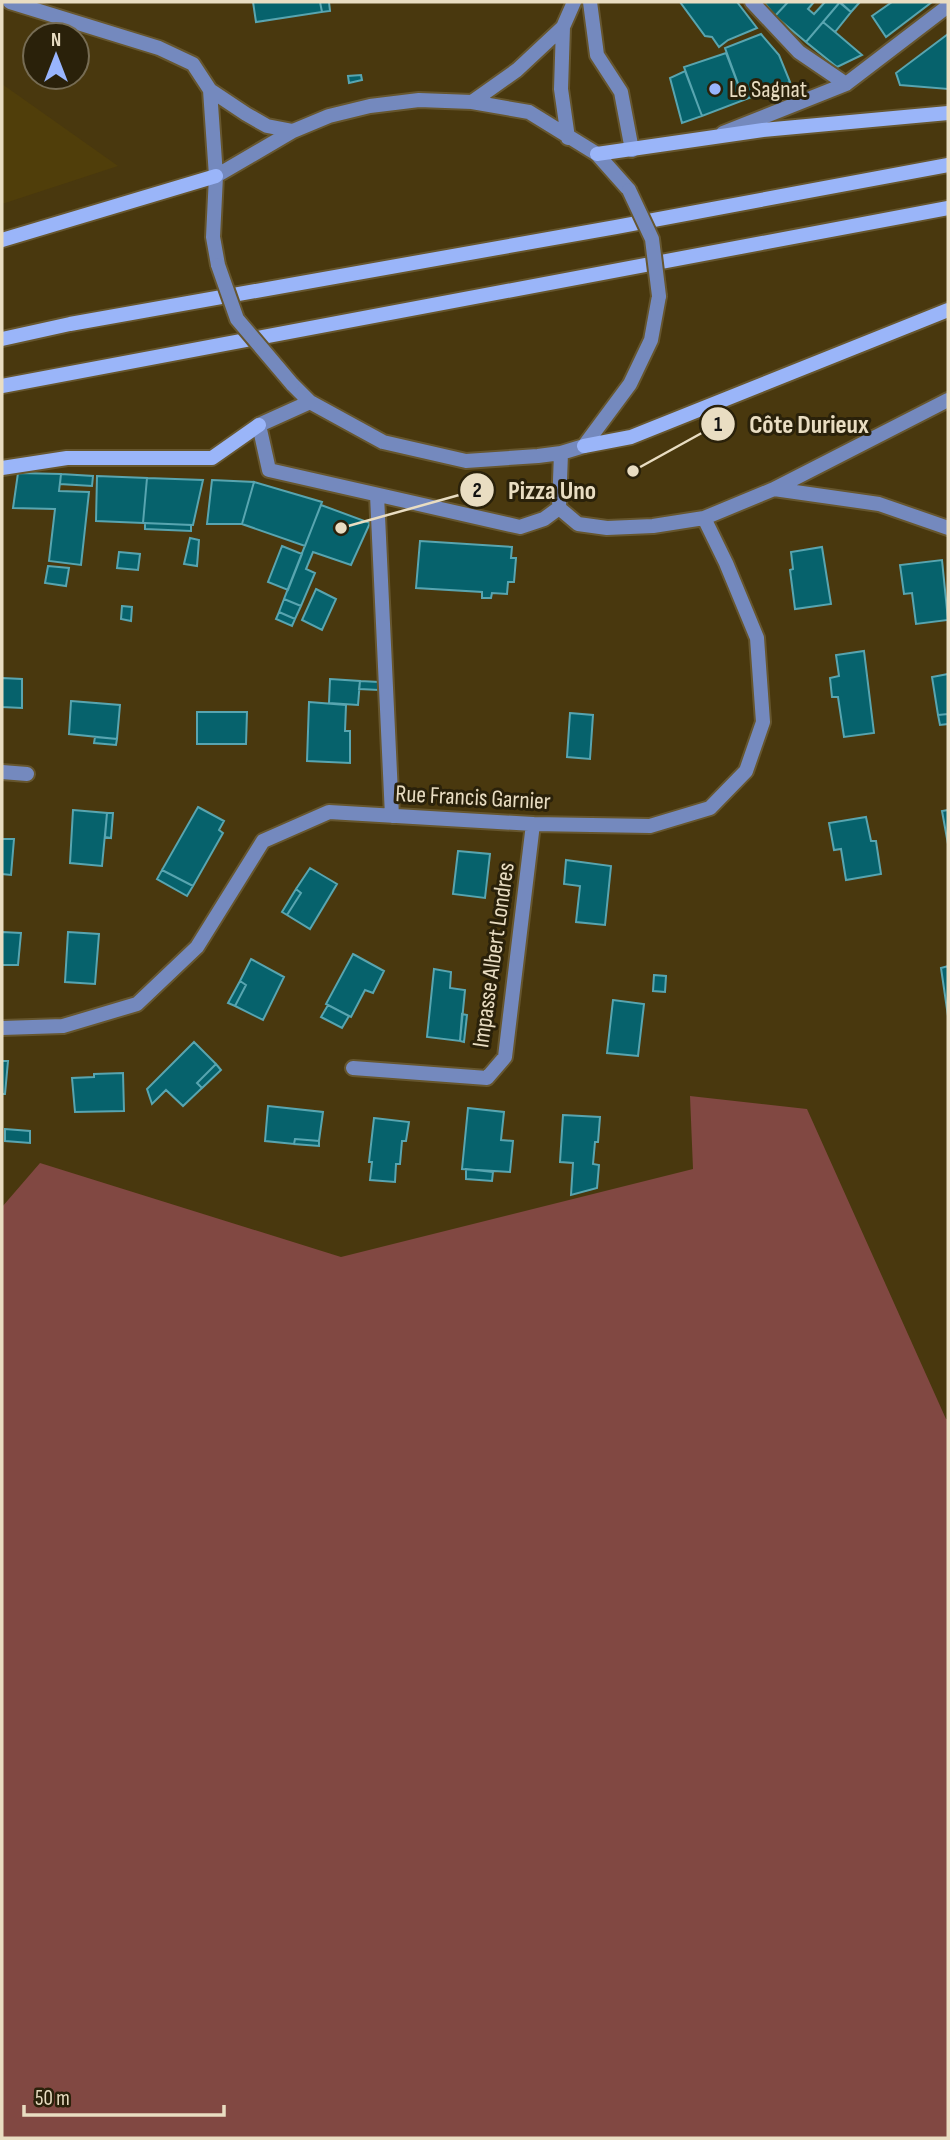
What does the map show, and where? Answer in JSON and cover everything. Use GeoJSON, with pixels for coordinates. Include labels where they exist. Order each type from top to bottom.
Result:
{"type":"FeatureCollection","features":[{"type":"Feature","properties":{"kind":"main road"},"geometry":{"type":"LineString","coordinates":[[597,154],[763,130],[948,113]]}},
{"type":"Feature","properties":{"kind":"main road"},"geometry":{"type":"LineString","coordinates":[[2,340],[70,324],[948,165]]}},
{"type":"Feature","properties":{"kind":"main road"},"geometry":{"type":"LineString","coordinates":[[2,240],[216,176]]}},
{"type":"Feature","properties":{"kind":"main road"},"geometry":{"type":"LineString","coordinates":[[2,386],[948,208]]}},
{"type":"Feature","properties":{"kind":"main road"},"geometry":{"type":"LineString","coordinates":[[584,446],[631,437],[948,310]]}},
{"type":"Feature","properties":{"kind":"main road"},"geometry":{"type":"LineString","coordinates":[[2,468],[67,458],[212,458],[259,425]]}},
{"type":"Feature","properties":{"kind":"street"},"geometry":{"type":"LineString","coordinates":[[10,2],[159,48],[192,64],[210,90],[267,126],[293,131]]}},
{"type":"Feature","properties":{"kind":"street"},"geometry":{"type":"LineString","coordinates":[[472,102],[517,70],[562,27],[573,2]]}},
{"type":"Feature","properties":{"kind":"street"},"geometry":{"type":"LineString","coordinates":[[590,2],[597,55],[621,92],[632,150]]}},
{"type":"Feature","properties":{"kind":"street"},"geometry":{"type":"LineString","coordinates":[[752,2],[799,52],[846,83]]}},
{"type":"Feature","properties":{"kind":"street"},"geometry":{"type":"LineString","coordinates":[[712,138],[846,83],[948,6]]}},
{"type":"Feature","properties":{"kind":"street"},"geometry":{"type":"LineString","coordinates":[[562,27],[561,89],[568,138]]}},
{"type":"Feature","properties":{"kind":"street"},"geometry":{"type":"LineString","coordinates":[[210,90],[216,176],[214,237],[218,265],[237,319],[310,402],[383,442],[466,461],[561,453],[584,446],[630,384],[651,340],[659,296],[652,239],[629,190],[597,154],[529,112],[472,102],[419,100],[370,106],[329,116],[293,131],[216,176]]}},
{"type":"Feature","properties":{"kind":"street"},"geometry":{"type":"LineString","coordinates":[[559,508],[578,524],[607,528],[653,526],[704,518],[774,489],[948,400]]}},
{"type":"Feature","properties":{"kind":"street"},"geometry":{"type":"LineString","coordinates":[[310,402],[259,425],[270,470],[520,527],[544,519],[559,508]]}},
{"type":"Feature","properties":{"kind":"street"},"geometry":{"type":"LineString","coordinates":[[559,508],[561,453]]}},
{"type":"Feature","properties":{"kind":"street"},"geometry":{"type":"LineString","coordinates":[[774,489],[879,504],[948,528]]}},
{"type":"Feature","properties":{"kind":"street"},"geometry":{"type":"LineString","coordinates":[[377,495],[392,816]]}},
{"type":"Feature","properties":{"kind":"street","name":"Rue Francis Garnier"},"geometry":{"type":"LineString","coordinates":[[2,1028],[63,1026],[137,1004],[197,947],[263,841],[329,812],[533,824],[650,826],[710,808],[746,771],[763,722],[757,638],[704,518]]}},
{"type":"Feature","properties":{"kind":"street"},"geometry":{"type":"LineString","coordinates":[[2,772],[27,774]]}},
{"type":"Feature","properties":{"kind":"street","name":"Impasse Albert Londres"},"geometry":{"type":"LineString","coordinates":[[353,1068],[487,1078],[505,1057],[533,824]]}},
{"type":"Feature","properties":{"kind":"shaded area"},"geometry":{"type":"Polygon","coordinates":[[[2,84],[118,166],[2,204],[2,84]]]}},
{"type":"Feature","properties":{"kind":"shaded area"},"geometry":{"type":"Polygon","coordinates":[[[690,1096],[807,1109],[948,1419],[948,2138],[2,2138],[2,1207],[40,1163],[341,1257],[693,1169],[690,1096]]]}},
{"type":"Feature","properties":{"kind":"building"},"geometry":{"type":"Polygon","coordinates":[[[253,2],[320,2],[322,12],[256,22],[253,2]]]}},
{"type":"Feature","properties":{"kind":"building"},"geometry":{"type":"Polygon","coordinates":[[[320,2],[329,2],[330,11],[322,12],[320,2]]]}},
{"type":"Feature","properties":{"kind":"building"},"geometry":{"type":"Polygon","coordinates":[[[680,2],[737,2],[757,28],[728,40],[719,47],[712,37],[705,36],[680,2]]]}},
{"type":"Feature","properties":{"kind":"building"},"geometry":{"type":"Polygon","coordinates":[[[764,2],[788,2],[775,16],[764,2]]]}},
{"type":"Feature","properties":{"kind":"building"},"geometry":{"type":"Polygon","coordinates":[[[788,2],[814,2],[808,9],[814,14],[825,2],[840,2],[806,42],[775,16],[788,2]]]}},
{"type":"Feature","properties":{"kind":"building"},"geometry":{"type":"Polygon","coordinates":[[[839,2],[860,2],[851,12],[839,2]]]}},
{"type":"Feature","properties":{"kind":"building"},"geometry":{"type":"Polygon","coordinates":[[[840,2],[851,12],[835,32],[823,22],[840,2]]]}},
{"type":"Feature","properties":{"kind":"building"},"geometry":{"type":"Polygon","coordinates":[[[892,2],[932,2],[886,37],[872,16],[892,2]]]}},
{"type":"Feature","properties":{"kind":"building"},"geometry":{"type":"Polygon","coordinates":[[[823,22],[862,55],[837,67],[806,42],[823,22]]]}},
{"type":"Feature","properties":{"kind":"building"},"geometry":{"type":"Polygon","coordinates":[[[761,34],[779,55],[790,82],[744,100],[725,48],[761,34]]]}},
{"type":"Feature","properties":{"kind":"building"},"geometry":{"type":"Polygon","coordinates":[[[948,34],[948,89],[900,85],[896,73],[948,34]]]}},
{"type":"Feature","properties":{"kind":"building"},"geometry":{"type":"Polygon","coordinates":[[[726,53],[744,100],[702,116],[684,67],[726,53]]]}},
{"type":"Feature","properties":{"kind":"building"},"geometry":{"type":"Polygon","coordinates":[[[685,71],[702,116],[682,123],[670,78],[685,71]]]}},
{"type":"Feature","properties":{"kind":"building"},"geometry":{"type":"Polygon","coordinates":[[[361,75],[362,80],[349,83],[348,76],[361,75]]]}},
{"type":"Feature","properties":{"kind":"building"},"geometry":{"type":"Polygon","coordinates":[[[18,473],[61,474],[59,491],[89,492],[81,565],[49,561],[55,509],[13,508],[18,473]]]}},
{"type":"Feature","properties":{"kind":"building"},"geometry":{"type":"Polygon","coordinates":[[[61,474],[93,476],[92,486],[60,484],[61,474]]]}},
{"type":"Feature","properties":{"kind":"building"},"geometry":{"type":"Polygon","coordinates":[[[97,476],[147,478],[143,523],[96,521],[97,476]]]}},
{"type":"Feature","properties":{"kind":"building"},"geometry":{"type":"Polygon","coordinates":[[[147,478],[203,480],[193,525],[143,523],[147,478]]]}},
{"type":"Feature","properties":{"kind":"building"},"geometry":{"type":"Polygon","coordinates":[[[212,480],[254,482],[242,524],[207,524],[212,480]]]}},
{"type":"Feature","properties":{"kind":"building"},"geometry":{"type":"Polygon","coordinates":[[[254,482],[322,502],[305,546],[242,524],[254,482]]]}},
{"type":"Feature","properties":{"kind":"building"},"geometry":{"type":"Polygon","coordinates":[[[321,505],[370,523],[351,565],[313,552],[306,569],[315,573],[301,606],[284,599],[321,505]]]}},
{"type":"Feature","properties":{"kind":"building"},"geometry":{"type":"Polygon","coordinates":[[[145,523],[191,525],[191,531],[145,529],[145,523]]]}},
{"type":"Feature","properties":{"kind":"building"},"geometry":{"type":"Polygon","coordinates":[[[190,538],[199,540],[197,566],[184,564],[190,538]]]}},
{"type":"Feature","properties":{"kind":"building"},"geometry":{"type":"Polygon","coordinates":[[[420,541],[512,547],[511,558],[516,558],[514,582],[508,582],[507,594],[492,593],[491,598],[482,598],[482,592],[416,588],[420,541]]]}},
{"type":"Feature","properties":{"kind":"building"},"geometry":{"type":"Polygon","coordinates":[[[282,546],[302,554],[288,590],[268,582],[282,546]]]}},
{"type":"Feature","properties":{"kind":"building"},"geometry":{"type":"Polygon","coordinates":[[[822,547],[831,604],[795,609],[790,570],[793,569],[791,552],[822,547]]]}},
{"type":"Feature","properties":{"kind":"building"},"geometry":{"type":"Polygon","coordinates":[[[119,552],[140,554],[138,570],[117,568],[119,552]]]}},
{"type":"Feature","properties":{"kind":"building"},"geometry":{"type":"Polygon","coordinates":[[[942,560],[948,620],[916,624],[912,593],[904,594],[900,565],[942,560]]]}},
{"type":"Feature","properties":{"kind":"building"},"geometry":{"type":"Polygon","coordinates":[[[48,566],[69,568],[66,586],[45,583],[48,566]]]}},
{"type":"Feature","properties":{"kind":"building"},"geometry":{"type":"Polygon","coordinates":[[[316,589],[336,599],[322,630],[302,620],[316,589]]]}},
{"type":"Feature","properties":{"kind":"building"},"geometry":{"type":"Polygon","coordinates":[[[284,599],[301,606],[295,619],[279,612],[284,599]]]}},
{"type":"Feature","properties":{"kind":"building"},"geometry":{"type":"Polygon","coordinates":[[[122,606],[132,607],[131,621],[121,619],[122,606]]]}},
{"type":"Feature","properties":{"kind":"building"},"geometry":{"type":"Polygon","coordinates":[[[279,612],[295,619],[292,626],[276,619],[279,612]]]}},
{"type":"Feature","properties":{"kind":"building"},"geometry":{"type":"Polygon","coordinates":[[[864,651],[874,733],[844,737],[838,697],[832,697],[830,678],[839,676],[836,655],[864,651]]]}},
{"type":"Feature","properties":{"kind":"building"},"geometry":{"type":"Polygon","coordinates":[[[948,674],[948,714],[938,715],[932,677],[948,674]]]}},
{"type":"Feature","properties":{"kind":"building"},"geometry":{"type":"Polygon","coordinates":[[[2,678],[22,679],[22,708],[2,707],[2,678]]]}},
{"type":"Feature","properties":{"kind":"building"},"geometry":{"type":"Polygon","coordinates":[[[330,679],[360,681],[358,705],[329,703],[330,679]]]}},
{"type":"Feature","properties":{"kind":"building"},"geometry":{"type":"Polygon","coordinates":[[[360,681],[379,682],[379,690],[359,689],[360,681]]]}},
{"type":"Feature","properties":{"kind":"building"},"geometry":{"type":"Polygon","coordinates":[[[71,701],[120,705],[117,739],[69,734],[71,701]]]}},
{"type":"Feature","properties":{"kind":"building"},"geometry":{"type":"Polygon","coordinates":[[[309,702],[346,705],[345,731],[350,731],[350,763],[307,761],[309,702]]]}},
{"type":"Feature","properties":{"kind":"building"},"geometry":{"type":"Polygon","coordinates":[[[197,712],[247,712],[246,744],[197,744],[197,712]]]}},
{"type":"Feature","properties":{"kind":"building"},"geometry":{"type":"Polygon","coordinates":[[[570,713],[593,715],[590,759],[567,757],[570,713]]]}},
{"type":"Feature","properties":{"kind":"building"},"geometry":{"type":"Polygon","coordinates":[[[948,714],[948,724],[940,725],[938,715],[948,714]]]}},
{"type":"Feature","properties":{"kind":"building"},"geometry":{"type":"Polygon","coordinates":[[[95,737],[117,739],[116,745],[94,743],[95,737]]]}},
{"type":"Feature","properties":{"kind":"building"},"geometry":{"type":"Polygon","coordinates":[[[198,807],[224,821],[219,830],[223,833],[193,886],[162,870],[198,807]]]}},
{"type":"Feature","properties":{"kind":"building"},"geometry":{"type":"Polygon","coordinates":[[[73,810],[107,813],[102,866],[70,863],[73,810]]]}},
{"type":"Feature","properties":{"kind":"building"},"geometry":{"type":"Polygon","coordinates":[[[948,810],[948,844],[942,811],[948,810]]]}},
{"type":"Feature","properties":{"kind":"building"},"geometry":{"type":"Polygon","coordinates":[[[107,813],[113,813],[111,838],[105,837],[107,813]]]}},
{"type":"Feature","properties":{"kind":"building"},"geometry":{"type":"Polygon","coordinates":[[[866,817],[871,841],[876,841],[881,874],[846,880],[841,849],[834,850],[829,823],[866,817]]]}},
{"type":"Feature","properties":{"kind":"building"},"geometry":{"type":"Polygon","coordinates":[[[2,839],[14,839],[11,875],[2,874],[2,839]]]}},
{"type":"Feature","properties":{"kind":"building"},"geometry":{"type":"Polygon","coordinates":[[[458,851],[490,854],[485,898],[453,894],[458,851]]]}},
{"type":"Feature","properties":{"kind":"building"},"geometry":{"type":"Polygon","coordinates":[[[566,860],[611,866],[605,925],[576,922],[580,886],[564,884],[566,860]]]}},
{"type":"Feature","properties":{"kind":"building"},"geometry":{"type":"Polygon","coordinates":[[[310,868],[337,884],[310,929],[287,915],[301,893],[296,889],[310,868]]]}},
{"type":"Feature","properties":{"kind":"building"},"geometry":{"type":"Polygon","coordinates":[[[162,870],[193,886],[187,896],[157,879],[162,870]]]}},
{"type":"Feature","properties":{"kind":"building"},"geometry":{"type":"Polygon","coordinates":[[[296,889],[301,893],[287,915],[282,912],[296,889]]]}},
{"type":"Feature","properties":{"kind":"building"},"geometry":{"type":"Polygon","coordinates":[[[2,932],[21,933],[18,965],[2,965],[2,932]]]}},
{"type":"Feature","properties":{"kind":"building"},"geometry":{"type":"Polygon","coordinates":[[[68,932],[99,934],[95,984],[65,982],[68,932]]]}},
{"type":"Feature","properties":{"kind":"building"},"geometry":{"type":"Polygon","coordinates":[[[353,954],[384,971],[373,993],[365,990],[351,1017],[326,1004],[353,954]]]}},
{"type":"Feature","properties":{"kind":"building"},"geometry":{"type":"Polygon","coordinates":[[[251,959],[284,977],[263,1020],[235,1006],[246,985],[240,981],[251,959]]]}},
{"type":"Feature","properties":{"kind":"building"},"geometry":{"type":"Polygon","coordinates":[[[948,966],[948,1016],[941,968],[948,966]]]}},
{"type":"Feature","properties":{"kind":"building"},"geometry":{"type":"Polygon","coordinates":[[[434,969],[451,972],[450,988],[465,990],[460,1041],[427,1037],[434,969]]]}},
{"type":"Feature","properties":{"kind":"building"},"geometry":{"type":"Polygon","coordinates":[[[654,975],[666,976],[665,992],[653,991],[654,975]]]}},
{"type":"Feature","properties":{"kind":"building"},"geometry":{"type":"Polygon","coordinates":[[[240,981],[246,985],[235,1006],[228,1003],[240,981]]]}},
{"type":"Feature","properties":{"kind":"building"},"geometry":{"type":"Polygon","coordinates":[[[613,1000],[644,1004],[638,1056],[607,1053],[613,1000]]]}},
{"type":"Feature","properties":{"kind":"building"},"geometry":{"type":"Polygon","coordinates":[[[328,1005],[349,1016],[342,1028],[321,1017],[328,1005]]]}},
{"type":"Feature","properties":{"kind":"building"},"geometry":{"type":"Polygon","coordinates":[[[462,1014],[467,1015],[464,1042],[460,1041],[462,1014]]]}},
{"type":"Feature","properties":{"kind":"building"},"geometry":{"type":"Polygon","coordinates":[[[194,1042],[216,1064],[197,1083],[202,1088],[183,1106],[166,1090],[152,1104],[147,1089],[194,1042]]]}},
{"type":"Feature","properties":{"kind":"building"},"geometry":{"type":"Polygon","coordinates":[[[2,1061],[8,1061],[5,1094],[2,1094],[2,1061]]]}},
{"type":"Feature","properties":{"kind":"building"},"geometry":{"type":"Polygon","coordinates":[[[216,1064],[221,1070],[202,1088],[197,1083],[216,1064]]]}},
{"type":"Feature","properties":{"kind":"building"},"geometry":{"type":"Polygon","coordinates":[[[123,1073],[124,1111],[75,1112],[72,1078],[123,1073]]]}},
{"type":"Feature","properties":{"kind":"building"},"geometry":{"type":"Polygon","coordinates":[[[268,1106],[323,1112],[319,1141],[295,1139],[294,1144],[265,1141],[268,1106]]]}},
{"type":"Feature","properties":{"kind":"building"},"geometry":{"type":"Polygon","coordinates":[[[468,1108],[504,1112],[501,1140],[513,1141],[510,1172],[462,1169],[468,1108]]]}},
{"type":"Feature","properties":{"kind":"building"},"geometry":{"type":"Polygon","coordinates":[[[563,1115],[600,1117],[593,1164],[599,1165],[597,1188],[571,1195],[573,1163],[560,1162],[563,1115]]]}},
{"type":"Feature","properties":{"kind":"building"},"geometry":{"type":"Polygon","coordinates":[[[374,1118],[409,1122],[406,1141],[402,1141],[400,1164],[396,1164],[395,1182],[370,1180],[372,1162],[369,1162],[374,1118]]]}},
{"type":"Feature","properties":{"kind":"building"},"geometry":{"type":"Polygon","coordinates":[[[5,1129],[30,1131],[30,1143],[5,1141],[5,1129]]]}},
{"type":"Feature","properties":{"kind":"building"},"geometry":{"type":"Polygon","coordinates":[[[295,1139],[319,1141],[319,1146],[294,1144],[295,1139]]]}},
{"type":"Feature","properties":{"kind":"building"},"geometry":{"type":"Polygon","coordinates":[[[466,1169],[493,1172],[492,1181],[466,1179],[466,1169]]]}},
{"type":"Feature","properties":{"kind":"place","name":"Le Sagnat"},"geometry":{"type":"Point","coordinates":[715,89]}},
{"type":"Feature","properties":{"kind":"place","name":"Côte Durieux"},"geometry":{"type":"Point","coordinates":[633,471]}},
{"type":"Feature","properties":{"kind":"place","name":"Pizza Uno"},"geometry":{"type":"Point","coordinates":[341,528]}}]}
